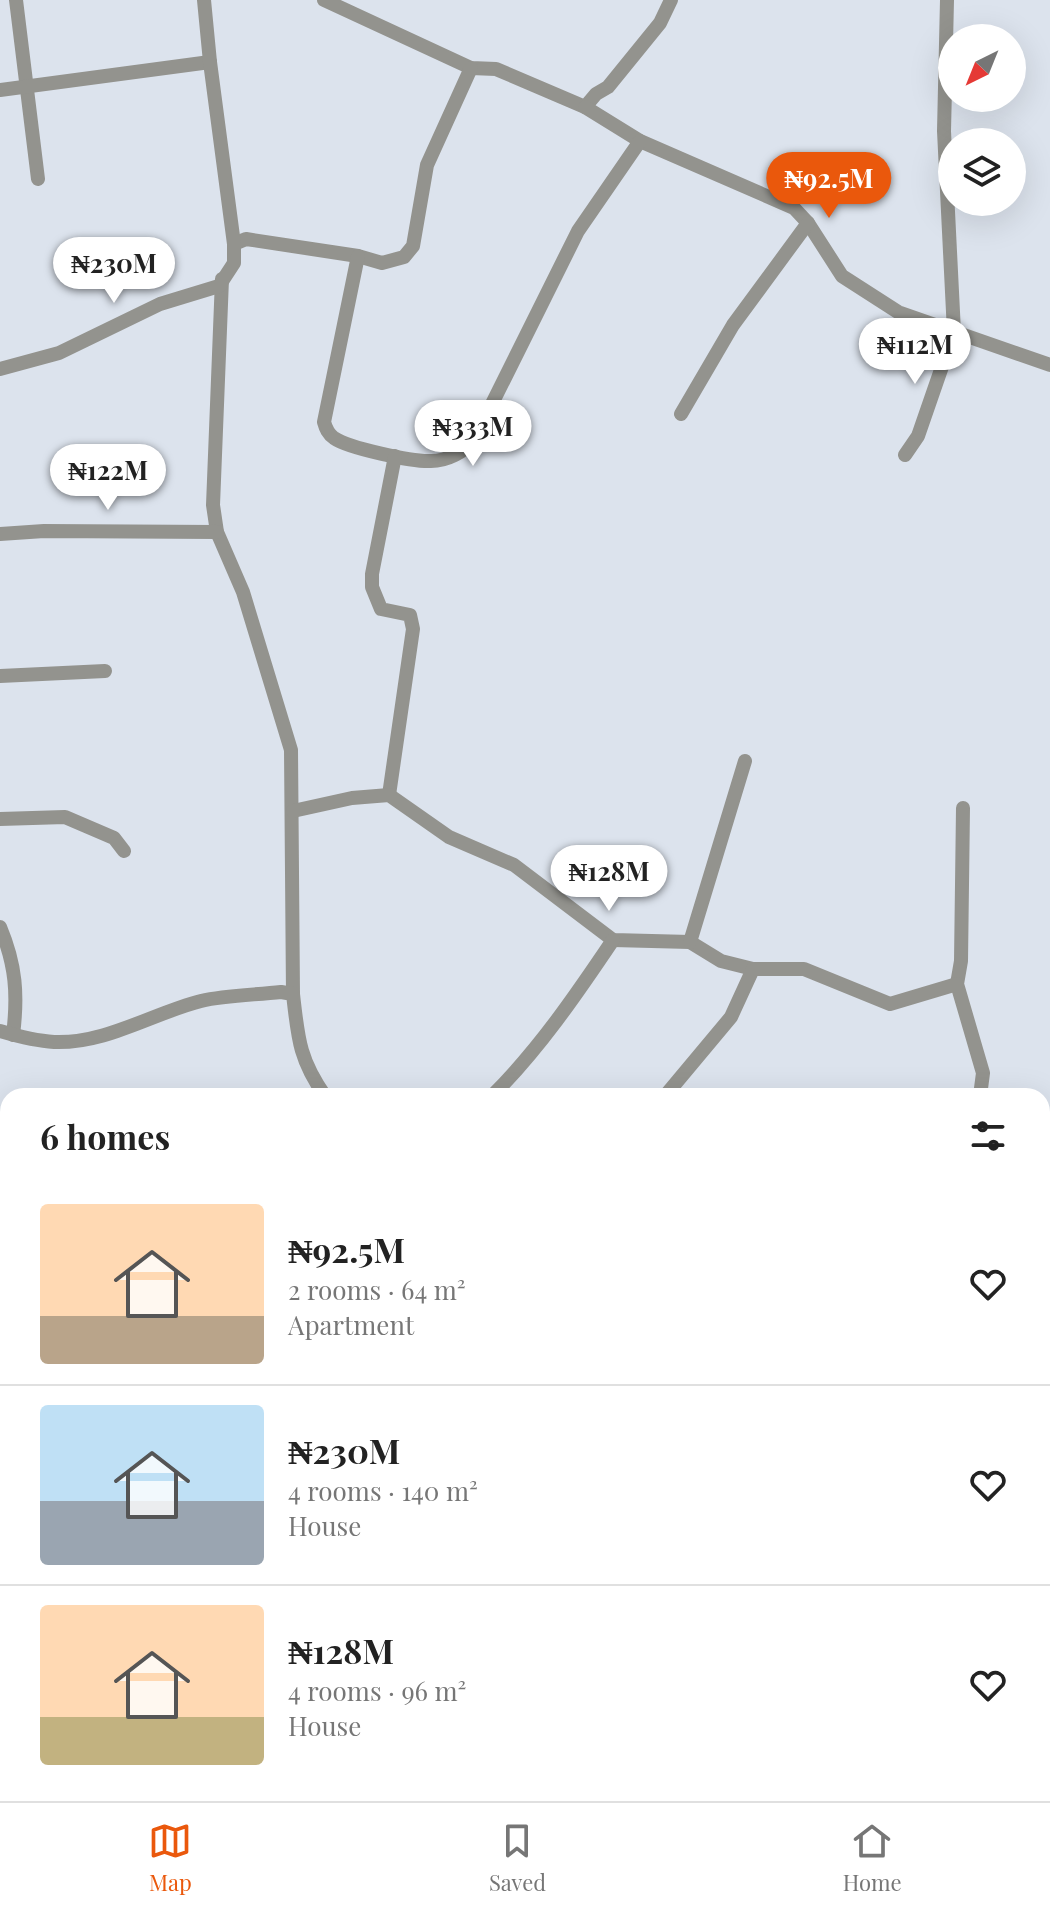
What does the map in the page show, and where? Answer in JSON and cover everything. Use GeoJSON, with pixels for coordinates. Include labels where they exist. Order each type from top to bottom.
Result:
{"type":"FeatureCollection","features":[{"type":"Feature","properties":{"kind":"street"},"geometry":{"type":"LineString","coordinates":[[16,0],[38,179]]}},
{"type":"Feature","properties":{"kind":"street"},"geometry":{"type":"LineString","coordinates":[[0,369],[59,353],[160,304],[219,286],[234,263],[204,0]]}},
{"type":"Feature","properties":{"kind":"street"},"geometry":{"type":"LineString","coordinates":[[324,0],[471,68],[496,69],[585,107],[640,141],[794,208],[808,223],[842,276],[898,312],[1050,365]]}},
{"type":"Feature","properties":{"kind":"street"},"geometry":{"type":"LineString","coordinates":[[585,107],[596,94],[608,87],[660,23],[671,0]]}},
{"type":"Feature","properties":{"kind":"street"},"geometry":{"type":"LineString","coordinates":[[905,455],[918,436],[954,332],[944,131],[947,0]]}},
{"type":"Feature","properties":{"kind":"street"},"geometry":{"type":"LineString","coordinates":[[0,90],[210,62]]}},
{"type":"Feature","properties":{"kind":"street"},"geometry":{"type":"LineString","coordinates":[[234,244],[246,239],[358,256],[382,263],[404,257],[413,246],[427,165],[471,68]]}},
{"type":"Feature","properties":{"kind":"street"},"geometry":{"type":"LineString","coordinates":[[358,256],[324,422],[327,431],[343,443],[395,456],[432,461],[465,451],[474,440],[578,231],[640,141]]}},
{"type":"Feature","properties":{"kind":"street"},"geometry":{"type":"LineString","coordinates":[[681,414],[733,325],[808,223]]}},
{"type":"Feature","properties":{"kind":"street"},"geometry":{"type":"LineString","coordinates":[[222,279],[213,505],[217,532],[243,592],[291,750],[293,994],[297,1040],[308,1073],[319,1088]]}},
{"type":"Feature","properties":{"kind":"street"},"geometry":{"type":"LineString","coordinates":[[389,795],[413,629],[410,615],[381,609],[372,587],[395,456]]}},
{"type":"Feature","properties":{"kind":"street"},"geometry":{"type":"LineString","coordinates":[[0,534],[44,531],[217,532]]}},
{"type":"Feature","properties":{"kind":"street"},"geometry":{"type":"LineString","coordinates":[[0,676],[105,671]]}},
{"type":"Feature","properties":{"kind":"street"},"geometry":{"type":"LineString","coordinates":[[690,942],[745,761]]}},
{"type":"Feature","properties":{"kind":"street"},"geometry":{"type":"LineString","coordinates":[[293,811],[352,798],[389,795],[449,837],[514,865],[613,940],[690,942],[721,961],[753,969],[804,969],[890,1004],[957,984]]}},
{"type":"Feature","properties":{"kind":"street"},"geometry":{"type":"LineString","coordinates":[[963,808],[961,961],[957,984],[983,1073],[981,1088]]}},
{"type":"Feature","properties":{"kind":"street"},"geometry":{"type":"LineString","coordinates":[[0,819],[65,817],[114,838],[124,851]]}},
{"type":"Feature","properties":{"kind":"street"},"geometry":{"type":"LineString","coordinates":[[0,927],[10,952],[18,1000],[7,1033],[55,1042],[97,1036],[204,1000],[281,992],[293,994]]}},
{"type":"Feature","properties":{"kind":"street"},"geometry":{"type":"LineString","coordinates":[[500,1088],[566,1009],[613,940]]}},
{"type":"Feature","properties":{"kind":"street"},"geometry":{"type":"LineString","coordinates":[[672,1088],[731,1017],[753,969]]}}]}
